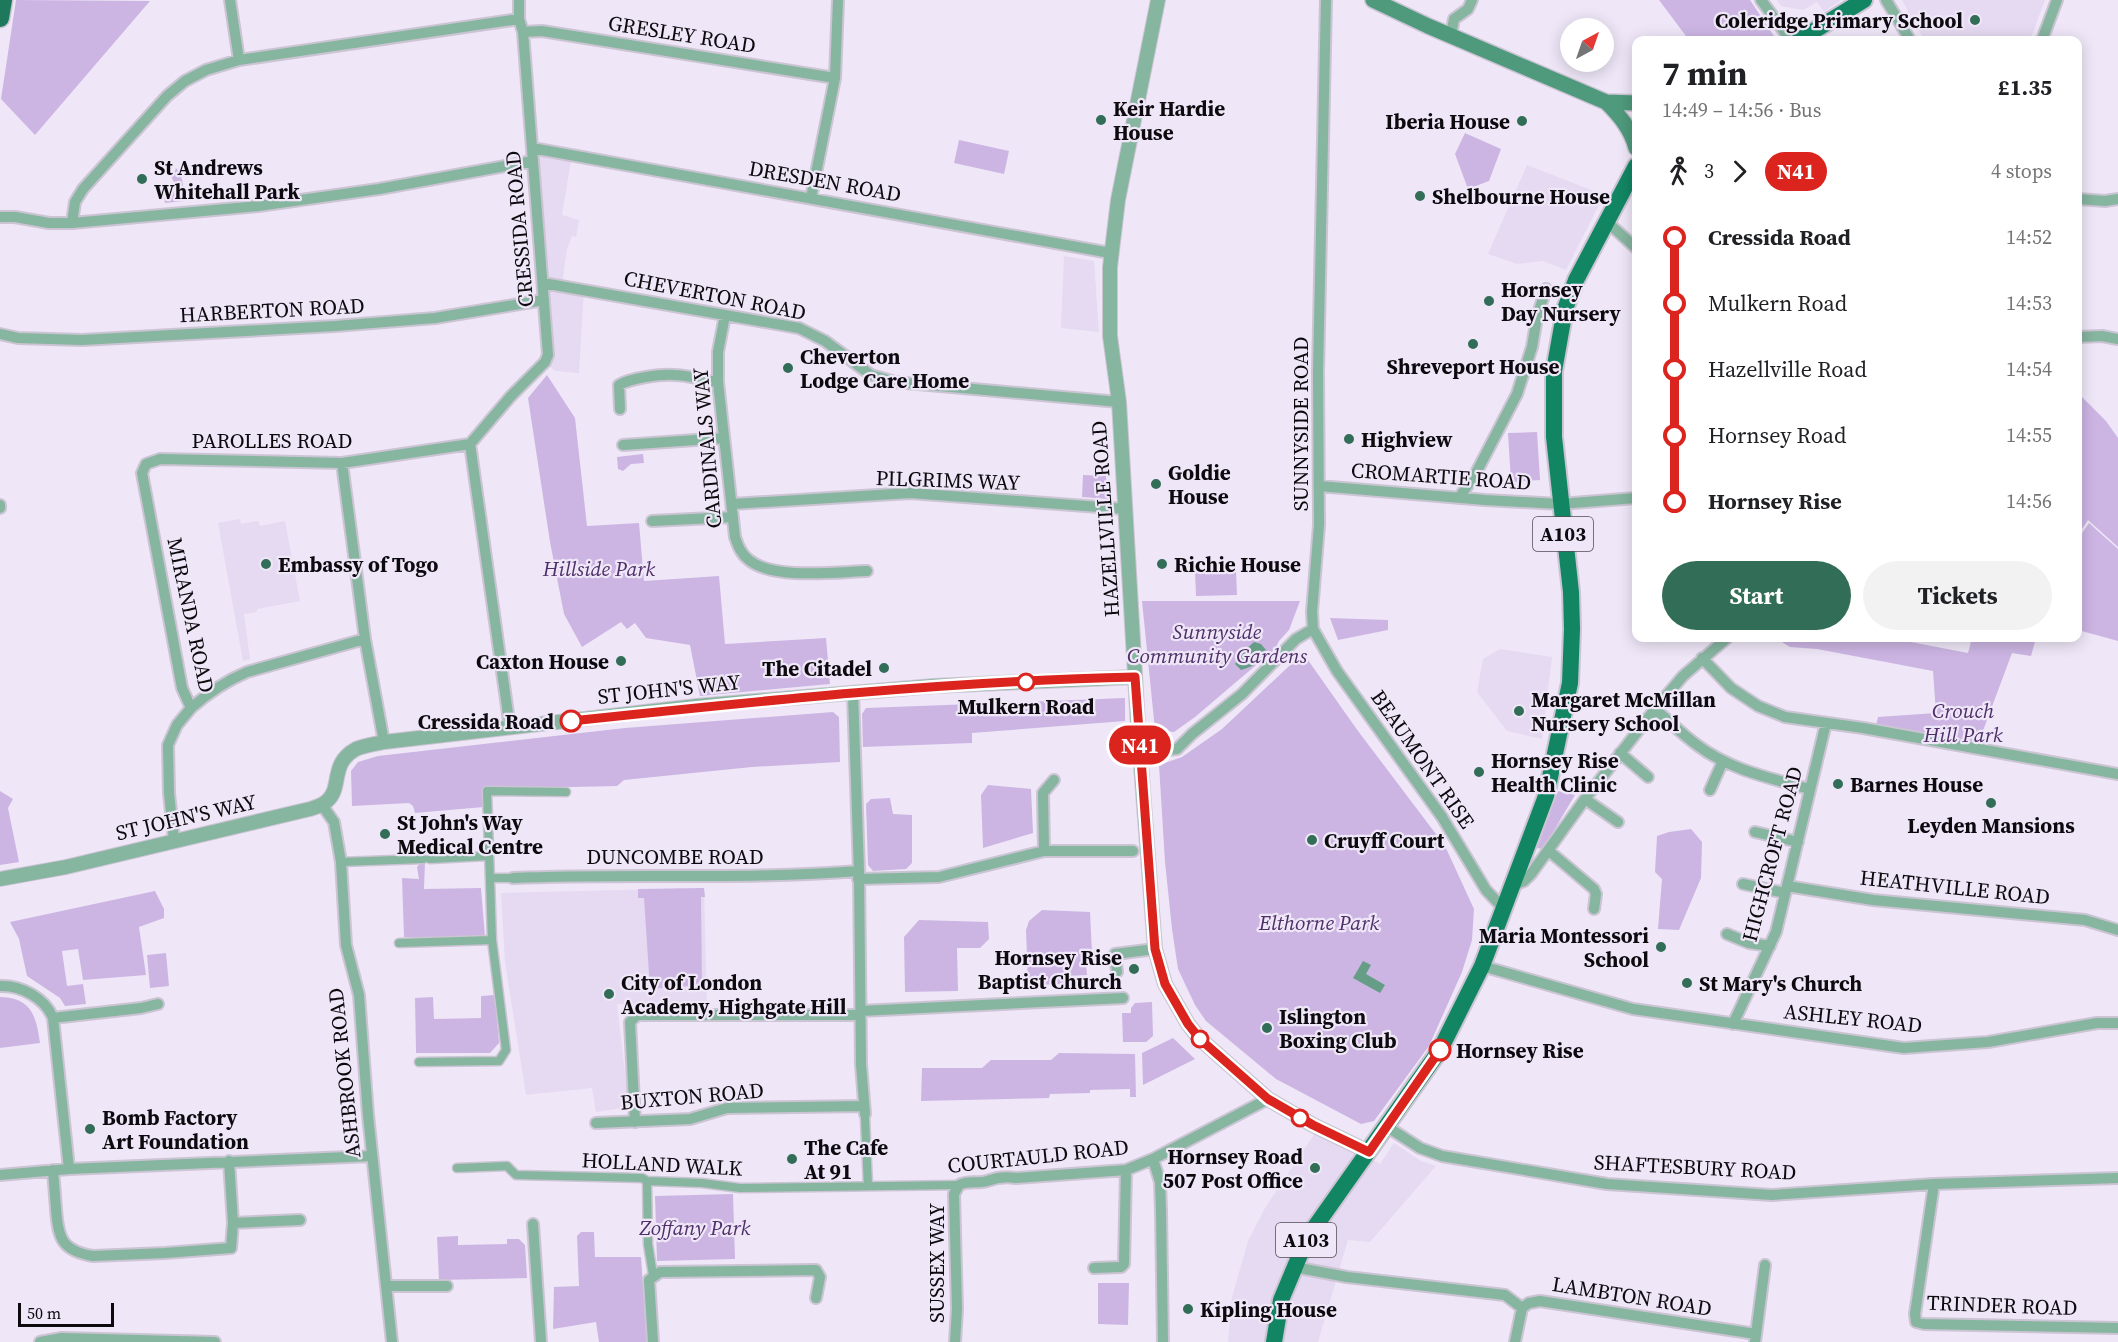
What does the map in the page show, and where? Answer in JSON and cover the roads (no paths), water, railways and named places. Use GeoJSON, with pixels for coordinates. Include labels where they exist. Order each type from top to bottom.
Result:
{"type":"FeatureCollection","features":[{"type":"Feature","properties":{"kind":"highway"},"geometry":{"type":"LineString","coordinates":[[0,18],[3,0]]}},
{"type":"Feature","properties":{"kind":"main road"},"geometry":{"type":"LineString","coordinates":[[1372,0],[1606,102],[1632,103]]}},
{"type":"Feature","properties":{"kind":"main road"},"geometry":{"type":"LineString","coordinates":[[1794,36],[1864,0]]}},
{"type":"Feature","properties":{"kind":"main road"},"geometry":{"type":"LineString","coordinates":[[1606,102],[1623,119],[1632,135]]}},
{"type":"Feature","properties":{"kind":"main road","name":"A103"},"geometry":{"type":"LineString","coordinates":[[1274,1342],[1281,1300],[1307,1238],[1440,1050],[1482,966],[1546,796],[1570,682],[1572,629],[1571,592],[1554,437],[1554,371],[1565,309],[1576,280],[1632,173]]}},
{"type":"Feature","properties":{"kind":"street"},"geometry":{"type":"LineString","coordinates":[[230,0],[239,60]]}},
{"type":"Feature","properties":{"kind":"street","name":"CRESSIDA ROAD"},"geometry":{"type":"LineString","coordinates":[[470,444],[511,396],[545,362],[548,355],[519,0]]}},
{"type":"Feature","properties":{"kind":"street"},"geometry":{"type":"LineString","coordinates":[[811,198],[835,78],[838,0]]}},
{"type":"Feature","properties":{"kind":"street","name":"HAZELLVILLE ROAD"},"geometry":{"type":"LineString","coordinates":[[1158,0],[1118,198],[1110,253],[1110,336],[1119,402],[1140,753],[1155,949],[1165,984],[1188,1024],[1200,1039],[1268,1099],[1313,1125],[1369,1152]]}},
{"type":"Feature","properties":{"kind":"street","name":"SUNNYSIDE ROAD"},"geometry":{"type":"LineString","coordinates":[[1313,628],[1312,612],[1319,525],[1318,372],[1326,0]]}},
{"type":"Feature","properties":{"kind":"street"},"geometry":{"type":"LineString","coordinates":[[1451,35],[1454,19],[1468,9],[1472,0]]}},
{"type":"Feature","properties":{"kind":"street"},"geometry":{"type":"LineString","coordinates":[[1761,0],[1791,36]]}},
{"type":"Feature","properties":{"kind":"street"},"geometry":{"type":"LineString","coordinates":[[1886,0],[1908,36]]}},
{"type":"Feature","properties":{"kind":"street"},"geometry":{"type":"LineString","coordinates":[[2044,36],[2057,0]]}},
{"type":"Feature","properties":{"kind":"street"},"geometry":{"type":"LineString","coordinates":[[72,223],[75,202],[83,189],[167,96],[199,73],[239,60],[519,19]]}},
{"type":"Feature","properties":{"kind":"street","name":"GRESLEY ROAD"},"geometry":{"type":"LineString","coordinates":[[523,32],[542,31],[835,78]]}},
{"type":"Feature","properties":{"kind":"street","name":"DRESDEN ROAD"},"geometry":{"type":"LineString","coordinates":[[532,148],[1110,253]]}},
{"type":"Feature","properties":{"kind":"street"},"geometry":{"type":"LineString","coordinates":[[0,217],[15,217],[49,223],[72,223],[258,206],[379,189],[533,161]]}},
{"type":"Feature","properties":{"kind":"street"},"geometry":{"type":"LineString","coordinates":[[2082,199],[2105,201],[2118,199]]}},
{"type":"Feature","properties":{"kind":"street"},"geometry":{"type":"LineString","coordinates":[[1606,221],[1632,244]]}},
{"type":"Feature","properties":{"kind":"street","name":"CHEVERTON ROAD"},"geometry":{"type":"LineString","coordinates":[[543,283],[799,328],[825,341],[871,375],[895,382],[1119,402]]}},
{"type":"Feature","properties":{"kind":"street"},"geometry":{"type":"LineString","coordinates":[[1459,498],[1476,473],[1517,394],[1532,347],[1537,317],[1546,289]]}},
{"type":"Feature","properties":{"kind":"street","name":"HARBERTON ROAD"},"geometry":{"type":"LineString","coordinates":[[0,334],[18,338],[82,340],[335,326],[435,318],[544,300]]}},
{"type":"Feature","properties":{"kind":"street","name":"CARDINALS WAY"},"geometry":{"type":"LineString","coordinates":[[725,315],[718,352],[718,382],[735,537],[739,549],[748,560],[762,568],[804,574],[867,571]]}},
{"type":"Feature","properties":{"kind":"street"},"geometry":{"type":"LineString","coordinates":[[2082,337],[2102,336],[2118,339]]}},
{"type":"Feature","properties":{"kind":"street"},"geometry":{"type":"LineString","coordinates":[[620,409],[619,385],[627,380],[676,374],[703,381],[718,382]]}},
{"type":"Feature","properties":{"kind":"street"},"geometry":{"type":"LineString","coordinates":[[623,445],[724,438]]}},
{"type":"Feature","properties":{"kind":"street"},"geometry":{"type":"LineString","coordinates":[[470,444],[510,728]]}},
{"type":"Feature","properties":{"kind":"street","name":"PAROLLES ROAD"},"geometry":{"type":"LineString","coordinates":[[146,464],[160,459],[342,463],[470,444]]}},
{"type":"Feature","properties":{"kind":"street"},"geometry":{"type":"LineString","coordinates":[[342,463],[365,639],[384,742]]}},
{"type":"Feature","properties":{"kind":"street","name":"MIRANDA ROAD"},"geometry":{"type":"LineString","coordinates":[[146,464],[142,473],[182,688],[191,708],[177,725],[168,745],[169,793],[174,840]]}},
{"type":"Feature","properties":{"kind":"street","name":"CROMARTIE ROAD"},"geometry":{"type":"LineString","coordinates":[[1319,486],[1560,504],[1632,498]]}},
{"type":"Feature","properties":{"kind":"street","name":"PILGRIMS WAY"},"geometry":{"type":"LineString","coordinates":[[733,504],[910,493],[1126,509]]}},
{"type":"Feature","properties":{"kind":"street"},"geometry":{"type":"LineString","coordinates":[[652,521],[733,517]]}},
{"type":"Feature","properties":{"kind":"street"},"geometry":{"type":"LineString","coordinates":[[1140,753],[1177,749],[1242,694],[1296,639],[1313,628]]}},
{"type":"Feature","properties":{"kind":"street","name":"BEAUMONT RISE"},"geometry":{"type":"LineString","coordinates":[[1313,628],[1337,671],[1442,817],[1486,890],[1504,909]]}},
{"type":"Feature","properties":{"kind":"street"},"geometry":{"type":"LineString","coordinates":[[191,708],[206,694],[247,672],[365,639]]}},
{"type":"Feature","properties":{"kind":"street"},"geometry":{"type":"LineString","coordinates":[[1511,886],[1524,882],[1531,874],[1585,799],[1655,709],[1703,653],[1721,642]]}},
{"type":"Feature","properties":{"kind":"street"},"geometry":{"type":"LineString","coordinates":[[1703,653],[1731,688],[1758,706],[1785,717],[1863,728],[2118,774]]}},
{"type":"Feature","properties":{"kind":"street","name":"ST JOHN'S WAY"},"geometry":{"type":"LineString","coordinates":[[0,879],[66,867],[322,805],[329,800],[333,792],[342,761],[355,750],[384,742],[697,706],[934,686],[1135,677]]}},
{"type":"Feature","properties":{"kind":"street"},"geometry":{"type":"LineString","coordinates":[[853,694],[868,1186]]}},
{"type":"Feature","properties":{"kind":"street"},"geometry":{"type":"LineString","coordinates":[[1655,709],[1698,746],[1723,761],[1752,774],[1809,789]]}},
{"type":"Feature","properties":{"kind":"street","name":"HIGHCROFT ROAD"},"geometry":{"type":"LineString","coordinates":[[1733,1024],[1770,946],[1798,842],[1826,723]]}},
{"type":"Feature","properties":{"kind":"street"},"geometry":{"type":"LineString","coordinates":[[1620,753],[1648,777]]}},
{"type":"Feature","properties":{"kind":"street"},"geometry":{"type":"LineString","coordinates":[[1710,790],[1723,761]]}},
{"type":"Feature","properties":{"kind":"street"},"geometry":{"type":"LineString","coordinates":[[1044,851],[1043,793],[1054,780]]}},
{"type":"Feature","properties":{"kind":"street"},"geometry":{"type":"LineString","coordinates":[[419,1062],[499,1061],[506,1050],[492,939],[487,791],[566,792]]}},
{"type":"Feature","properties":{"kind":"street"},"geometry":{"type":"LineString","coordinates":[[1585,799],[1618,822]]}},
{"type":"Feature","properties":{"kind":"street","name":"ASHBROOK ROAD"},"geometry":{"type":"LineString","coordinates":[[322,805],[334,822],[341,862],[346,945],[359,995],[372,1156],[392,1342]]}},
{"type":"Feature","properties":{"kind":"street"},"geometry":{"type":"LineString","coordinates":[[1755,832],[1798,842]]}},
{"type":"Feature","properties":{"kind":"street","name":"DUNCOMBE ROAD"},"geometry":{"type":"LineString","coordinates":[[490,878],[568,875],[939,877],[1044,851],[1133,851]]}},
{"type":"Feature","properties":{"kind":"street"},"geometry":{"type":"LineString","coordinates":[[1549,851],[1594,889],[1596,894],[1594,909]]}},
{"type":"Feature","properties":{"kind":"street"},"geometry":{"type":"LineString","coordinates":[[341,862],[488,856]]}},
{"type":"Feature","properties":{"kind":"street","name":"HEATHVILLE ROAD"},"geometry":{"type":"LineString","coordinates":[[1743,884],[1873,900],[2085,920],[2118,930]]}},
{"type":"Feature","properties":{"kind":"street"},"geometry":{"type":"LineString","coordinates":[[1726,934],[1749,943],[1770,946]]}},
{"type":"Feature","properties":{"kind":"street"},"geometry":{"type":"LineString","coordinates":[[399,943],[492,939]]}},
{"type":"Feature","properties":{"kind":"street"},"geometry":{"type":"LineString","coordinates":[[1117,972],[1115,954],[1155,949]]}},
{"type":"Feature","properties":{"kind":"street","name":"ASHLEY ROAD"},"geometry":{"type":"LineString","coordinates":[[1482,966],[1633,1009],[1904,1048],[1988,1042],[2097,1023],[2118,1023]]}},
{"type":"Feature","properties":{"kind":"street"},"geometry":{"type":"LineString","coordinates":[[0,986],[11,986],[24,990],[49,1009],[53,1018],[69,1168]]}},
{"type":"Feature","properties":{"kind":"street"},"geometry":{"type":"LineString","coordinates":[[635,1122],[630,1022],[637,1015],[861,1013],[1123,998]]}},
{"type":"Feature","properties":{"kind":"street"},"geometry":{"type":"LineString","coordinates":[[53,1018],[158,1004]]}},
{"type":"Feature","properties":{"kind":"street","name":"COURTAULD ROAD"},"geometry":{"type":"LineString","coordinates":[[868,1186],[958,1185],[966,1181],[987,1181],[1008,1176],[1016,1178],[1126,1170],[1153,1159],[1268,1099]]}},
{"type":"Feature","properties":{"kind":"street","name":"BUXTON ROAD"},"geometry":{"type":"LineString","coordinates":[[596,1123],[690,1119],[727,1108],[865,1113]]}},
{"type":"Feature","properties":{"kind":"street","name":"SHAFTESBURY ROAD"},"geometry":{"type":"LineString","coordinates":[[1386,1126],[1420,1148],[1442,1156],[1607,1184],[1772,1195],[1934,1184],[2118,1178]]}},
{"type":"Feature","properties":{"kind":"street"},"geometry":{"type":"LineString","coordinates":[[0,1175],[69,1168],[372,1156]]}},
{"type":"Feature","properties":{"kind":"street"},"geometry":{"type":"LineString","coordinates":[[1153,1159],[1160,1182],[1163,1342]]}},
{"type":"Feature","properties":{"kind":"street"},"geometry":{"type":"LineString","coordinates":[[53,1170],[58,1232],[63,1242],[72,1251],[93,1256],[165,1253],[231,1248],[233,1223],[229,1161]]}},
{"type":"Feature","properties":{"kind":"street","name":"HOLLAND WALK"},"geometry":{"type":"LineString","coordinates":[[457,1168],[507,1166],[516,1175],[642,1178],[647,1181],[702,1183],[740,1188],[868,1186]]}},
{"type":"Feature","properties":{"kind":"street"},"geometry":{"type":"LineString","coordinates":[[1094,1268],[1121,1267],[1125,1264],[1126,1170]]}},
{"type":"Feature","properties":{"kind":"street"},"geometry":{"type":"LineString","coordinates":[[647,1181],[648,1244],[653,1275]]}},
{"type":"Feature","properties":{"kind":"street","name":"TRINDER ROAD"},"geometry":{"type":"LineString","coordinates":[[1934,1184],[1915,1314],[1916,1322],[2118,1328]]}},
{"type":"Feature","properties":{"kind":"street","name":"SUSSEX WAY"},"geometry":{"type":"LineString","coordinates":[[955,1342],[957,1287],[954,1194],[958,1185]]}},
{"type":"Feature","properties":{"kind":"street"},"geometry":{"type":"LineString","coordinates":[[233,1223],[300,1220]]}},
{"type":"Feature","properties":{"kind":"street"},"geometry":{"type":"LineString","coordinates":[[533,1224],[541,1342]]}},
{"type":"Feature","properties":{"kind":"street"},"geometry":{"type":"LineString","coordinates":[[1755,1338],[1765,1265]]}},
{"type":"Feature","properties":{"kind":"street","name":"LAMBTON ROAD"},"geometry":{"type":"LineString","coordinates":[[1294,1267],[1347,1276],[1505,1295],[1522,1308],[1540,1301],[1755,1338]]}},
{"type":"Feature","properties":{"kind":"street"},"geometry":{"type":"LineString","coordinates":[[653,1342],[649,1280],[660,1272],[816,1270],[820,1277],[816,1298]]}},
{"type":"Feature","properties":{"kind":"street"},"geometry":{"type":"LineString","coordinates":[[386,1286],[447,1286]]}},
{"type":"Feature","properties":{"kind":"street"},"geometry":{"type":"LineString","coordinates":[[1515,1342],[1522,1308]]}},
{"type":"Feature","properties":{"kind":"street"},"geometry":{"type":"LineString","coordinates":[[40,1342],[62,1338],[215,1342]]}},
{"type":"Feature","properties":{"kind":"place","name":"Coleridge Primary School"},"geometry":{"type":"Point","coordinates":[1975,20]}},
{"type":"Feature","properties":{"kind":"place","name":"Keir Hardie House"},"geometry":{"type":"Point","coordinates":[1101,120]}},
{"type":"Feature","properties":{"kind":"place","name":"Iberia House"},"geometry":{"type":"Point","coordinates":[1522,121]}},
{"type":"Feature","properties":{"kind":"place","name":"St Andrews Whitehall Park"},"geometry":{"type":"Point","coordinates":[142,179]}},
{"type":"Feature","properties":{"kind":"place","name":"Shelbourne House"},"geometry":{"type":"Point","coordinates":[1420,196]}},
{"type":"Feature","properties":{"kind":"place","name":"Hornsey Day Nursery"},"geometry":{"type":"Point","coordinates":[1489,301]}},
{"type":"Feature","properties":{"kind":"place","name":"Shreveport House"},"geometry":{"type":"Point","coordinates":[1473,344]}},
{"type":"Feature","properties":{"kind":"place","name":"Cheverton Lodge Care Home"},"geometry":{"type":"Point","coordinates":[788,368]}},
{"type":"Feature","properties":{"kind":"place","name":"Highview"},"geometry":{"type":"Point","coordinates":[1349,439]}},
{"type":"Feature","properties":{"kind":"place","name":"Goldie House"},"geometry":{"type":"Point","coordinates":[1156,484]}},
{"type":"Feature","properties":{"kind":"place","name":"Embassy of Togo"},"geometry":{"type":"Point","coordinates":[266,564]}},
{"type":"Feature","properties":{"kind":"place","name":"Richie House"},"geometry":{"type":"Point","coordinates":[1162,564]}},
{"type":"Feature","properties":{"kind":"place","name":"Caxton House"},"geometry":{"type":"Point","coordinates":[621,661]}},
{"type":"Feature","properties":{"kind":"place","name":"The Citadel"},"geometry":{"type":"Point","coordinates":[884,668]}},
{"type":"Feature","properties":{"kind":"place","name":"Mulkern Road"},"geometry":{"type":"Point","coordinates":[1026,682]}},
{"type":"Feature","properties":{"kind":"place","name":"Margaret McMillan Nursery School"},"geometry":{"type":"Point","coordinates":[1519,711]}},
{"type":"Feature","properties":{"kind":"place","name":"Cressida Road"},"geometry":{"type":"Point","coordinates":[571,721]}},
{"type":"Feature","properties":{"kind":"place","name":"Hornsey Rise Health Clinic"},"geometry":{"type":"Point","coordinates":[1479,772]}},
{"type":"Feature","properties":{"kind":"place","name":"Barnes House"},"geometry":{"type":"Point","coordinates":[1838,784]}},
{"type":"Feature","properties":{"kind":"place","name":"Leyden Mansions"},"geometry":{"type":"Point","coordinates":[1991,803]}},
{"type":"Feature","properties":{"kind":"place","name":"St John's Way Medical Centre"},"geometry":{"type":"Point","coordinates":[385,834]}},
{"type":"Feature","properties":{"kind":"place","name":"Cruyff Court"},"geometry":{"type":"Point","coordinates":[1312,840]}},
{"type":"Feature","properties":{"kind":"place","name":"Maria Montessori School"},"geometry":{"type":"Point","coordinates":[1661,947]}},
{"type":"Feature","properties":{"kind":"place","name":"Hornsey Rise Baptist Church"},"geometry":{"type":"Point","coordinates":[1134,969]}},
{"type":"Feature","properties":{"kind":"place","name":"St Mary's Church"},"geometry":{"type":"Point","coordinates":[1687,983]}},
{"type":"Feature","properties":{"kind":"place","name":"City of London Academy, Highgate Hill"},"geometry":{"type":"Point","coordinates":[609,994]}},
{"type":"Feature","properties":{"kind":"place","name":"Islington Boxing Club"},"geometry":{"type":"Point","coordinates":[1267,1028]}},
{"type":"Feature","properties":{"kind":"place","name":"Hornsey Rise"},"geometry":{"type":"Point","coordinates":[1440,1050]}},
{"type":"Feature","properties":{"kind":"place","name":"Bomb Factory Art Foundation"},"geometry":{"type":"Point","coordinates":[90,1129]}},
{"type":"Feature","properties":{"kind":"place","name":"The Cafe At 91"},"geometry":{"type":"Point","coordinates":[792,1159]}},
{"type":"Feature","properties":{"kind":"place","name":"Hornsey Road 507 Post Office"},"geometry":{"type":"Point","coordinates":[1315,1168]}},
{"type":"Feature","properties":{"kind":"place","name":"Kipling House"},"geometry":{"type":"Point","coordinates":[1188,1309]}},
{"type":"Feature","properties":{"kind":"park label","name":"Hillside Park"},"geometry":{"type":"Point","coordinates":[599,568]}},
{"type":"Feature","properties":{"kind":"park label","name":"Sunnyside Community Gardens"},"geometry":{"type":"Point","coordinates":[1217,643]}},
{"type":"Feature","properties":{"kind":"park label","name":"Crouch Hill Park"},"geometry":{"type":"Point","coordinates":[1963,722]}},
{"type":"Feature","properties":{"kind":"park label","name":"Elthorne Park"},"geometry":{"type":"Point","coordinates":[1319,922]}},
{"type":"Feature","properties":{"kind":"park label","name":"Zoffany Park"},"geometry":{"type":"Point","coordinates":[695,1227]}}]}
